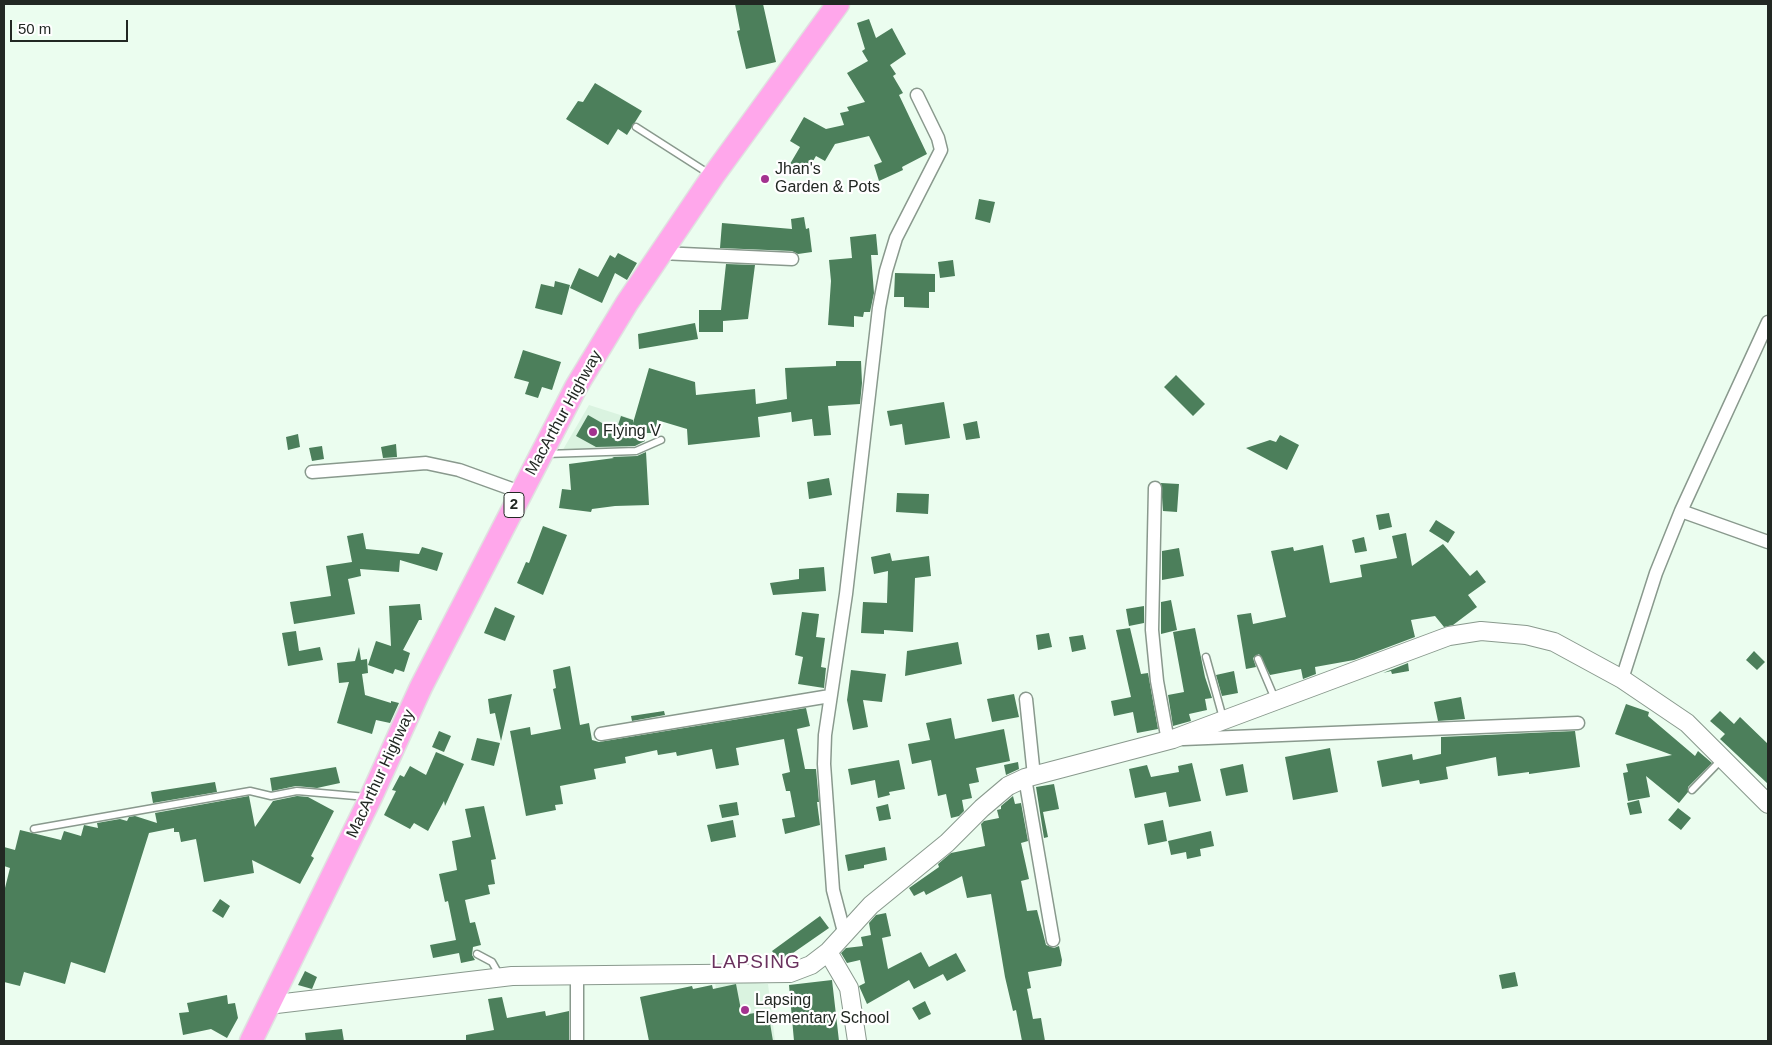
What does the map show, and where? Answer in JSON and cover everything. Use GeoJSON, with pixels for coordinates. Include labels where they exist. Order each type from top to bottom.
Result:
{"type":"FeatureCollection","features":[{"type":"Feature","properties":{"kind":"highway","name":"MacArthur Highway"},"geometry":{"type":"LineString","coordinates":[[251,1041],[371,797],[421,687],[520,492],[576,387],[627,303],[713,176],[838,4]]}},
{"type":"Feature","properties":{"kind":"street"},"geometry":{"type":"LineString","coordinates":[[844,932],[833,890],[824,764],[830,696],[846,594],[879,308],[886,271],[896,238],[941,150],[938,138],[917,95]]}},
{"type":"Feature","properties":{"kind":"street"},"geometry":{"type":"LineString","coordinates":[[661,253],[792,259]]}},
{"type":"Feature","properties":{"kind":"street"},"geometry":{"type":"LineString","coordinates":[[1622,679],[1656,573],[1681,511],[1768,322]]}},
{"type":"Feature","properties":{"kind":"street"},"geometry":{"type":"LineString","coordinates":[[312,472],[426,464],[459,470],[520,492]]}},
{"type":"Feature","properties":{"kind":"street"},"geometry":{"type":"LineString","coordinates":[[1155,488],[1152,630],[1157,681],[1170,740]]}},
{"type":"Feature","properties":{"kind":"street"},"geometry":{"type":"LineString","coordinates":[[1681,511],[1768,542]]}},
{"type":"Feature","properties":{"kind":"street"},"geometry":{"type":"LineString","coordinates":[[268,1005],[501,977],[790,974],[811,965],[828,952],[844,932],[871,905],[947,843],[982,808],[1008,786],[1029,777],[1170,740],[1450,636],[1481,631],[1526,635],[1554,642],[1622,679],[1687,723],[1768,804]]}},
{"type":"Feature","properties":{"kind":"street"},"geometry":{"type":"LineString","coordinates":[[601,734],[830,696]]}},
{"type":"Feature","properties":{"kind":"street"},"geometry":{"type":"LineString","coordinates":[[1026,699],[1029,777],[1053,940]]}},
{"type":"Feature","properties":{"kind":"street"},"geometry":{"type":"LineString","coordinates":[[1170,740],[1578,723]]}},
{"type":"Feature","properties":{"kind":"street"},"geometry":{"type":"LineString","coordinates":[[828,952],[849,988],[857,1041]]}},
{"type":"Feature","properties":{"kind":"street"},"geometry":{"type":"LineString","coordinates":[[577,976],[577,1041]]}},
{"type":"Feature","properties":{"kind":"lane"},"geometry":{"type":"LineString","coordinates":[[636,127],[713,176]]}},
{"type":"Feature","properties":{"kind":"lane"},"geometry":{"type":"LineString","coordinates":[[540,454],[636,451],[661,440]]}},
{"type":"Feature","properties":{"kind":"lane"},"geometry":{"type":"LineString","coordinates":[[1206,657],[1224,721]]}},
{"type":"Feature","properties":{"kind":"lane"},"geometry":{"type":"LineString","coordinates":[[1258,659],[1276,702]]}},
{"type":"Feature","properties":{"kind":"lane"},"geometry":{"type":"LineString","coordinates":[[1692,790],[1724,758]]}},
{"type":"Feature","properties":{"kind":"lane"},"geometry":{"type":"LineString","coordinates":[[34,829],[250,791],[271,796],[297,791],[371,797]]}},
{"type":"Feature","properties":{"kind":"lane"},"geometry":{"type":"LineString","coordinates":[[477,954],[492,962],[501,977]]}},
{"type":"Feature","properties":{"kind":"shaded area"},"geometry":{"type":"Polygon","coordinates":[[[589,405],[639,421],[626,450],[561,453],[589,405]]]}},
{"type":"Feature","properties":{"kind":"shaded area","name":"Lapsing Elementary School"},"geometry":{"type":"Polygon","coordinates":[[[732,981],[768,984],[775,1041],[723,1041],[715,982],[732,981]]]}},
{"type":"Feature","properties":{"kind":"building"},"geometry":{"type":"Polygon","coordinates":[[[735,4],[763,4],[776,62],[746,69],[737,31],[740,30],[735,4]]]}},
{"type":"Feature","properties":{"kind":"building"},"geometry":{"type":"Polygon","coordinates":[[[869,19],[876,38],[892,28],[906,54],[890,65],[896,74],[893,76],[903,93],[899,95],[927,154],[902,167],[903,170],[879,181],[874,165],[882,162],[869,136],[835,144],[825,161],[816,156],[806,173],[790,164],[800,147],[790,141],[804,117],[826,129],[844,125],[840,113],[849,111],[847,107],[865,102],[847,73],[868,61],[862,51],[865,49],[857,23],[869,19]]]}},
{"type":"Feature","properties":{"kind":"building"},"geometry":{"type":"Polygon","coordinates":[[[595,83],[642,111],[627,135],[618,129],[608,145],[566,119],[578,101],[583,102],[595,83]]]}},
{"type":"Feature","properties":{"kind":"building"},"geometry":{"type":"Polygon","coordinates":[[[979,199],[995,202],[990,223],[975,219],[979,199]]]}},
{"type":"Feature","properties":{"kind":"building"},"geometry":{"type":"Polygon","coordinates":[[[804,217],[806,229],[809,228],[812,252],[798,254],[792,251],[720,248],[722,223],[792,229],[791,219],[804,217]]]}},
{"type":"Feature","properties":{"kind":"building"},"geometry":{"type":"Polygon","coordinates":[[[876,234],[878,255],[871,255],[874,293],[870,312],[864,312],[863,317],[854,316],[854,327],[828,325],[831,281],[829,260],[852,258],[850,237],[876,234]]]}},
{"type":"Feature","properties":{"kind":"building"},"geometry":{"type":"Polygon","coordinates":[[[618,253],[637,263],[627,280],[615,273],[602,303],[570,288],[579,268],[598,277],[610,255],[615,258],[618,253]]]}},
{"type":"Feature","properties":{"kind":"building"},"geometry":{"type":"Polygon","coordinates":[[[953,260],[955,276],[940,278],[938,262],[953,260]]]}},
{"type":"Feature","properties":{"kind":"building"},"geometry":{"type":"Polygon","coordinates":[[[726,264],[755,265],[748,319],[723,321],[723,332],[699,332],[699,310],[721,310],[726,264]]]}},
{"type":"Feature","properties":{"kind":"building"},"geometry":{"type":"Polygon","coordinates":[[[895,273],[935,274],[935,292],[929,292],[929,308],[904,307],[904,297],[894,297],[895,273]]]}},
{"type":"Feature","properties":{"kind":"building"},"geometry":{"type":"Polygon","coordinates":[[[555,281],[570,285],[562,315],[535,308],[541,284],[554,287],[555,281]]]}},
{"type":"Feature","properties":{"kind":"building"},"geometry":{"type":"Polygon","coordinates":[[[695,323],[698,339],[639,349],[638,334],[695,323]]]}},
{"type":"Feature","properties":{"kind":"building"},"geometry":{"type":"Polygon","coordinates":[[[523,350],[561,362],[552,390],[542,387],[538,398],[525,394],[529,382],[514,378],[523,350]]]}},
{"type":"Feature","properties":{"kind":"building"},"geometry":{"type":"Polygon","coordinates":[[[836,361],[861,361],[862,383],[860,404],[828,406],[831,435],[814,436],[812,419],[792,422],[791,412],[758,417],[760,437],[688,445],[687,429],[657,420],[656,433],[645,433],[645,441],[635,446],[596,447],[576,436],[588,415],[616,431],[621,416],[633,420],[633,423],[649,368],[695,382],[696,395],[755,389],[756,404],[787,399],[785,368],[836,366],[836,361]]]}},
{"type":"Feature","properties":{"kind":"building"},"geometry":{"type":"Polygon","coordinates":[[[1176,375],[1205,404],[1193,416],[1164,387],[1176,375]]]}},
{"type":"Feature","properties":{"kind":"building"},"geometry":{"type":"Polygon","coordinates":[[[944,402],[950,438],[905,445],[902,424],[890,426],[887,411],[944,402]]]}},
{"type":"Feature","properties":{"kind":"building"},"geometry":{"type":"Polygon","coordinates":[[[977,421],[980,438],[966,440],[963,424],[977,421]]]}},
{"type":"Feature","properties":{"kind":"building"},"geometry":{"type":"Polygon","coordinates":[[[298,434],[300,447],[288,450],[286,437],[298,434]]]}},
{"type":"Feature","properties":{"kind":"building"},"geometry":{"type":"Polygon","coordinates":[[[1280,435],[1299,445],[1287,470],[1246,448],[1270,440],[1276,442],[1280,435]]]}},
{"type":"Feature","properties":{"kind":"building"},"geometry":{"type":"Polygon","coordinates":[[[396,444],[397,457],[383,458],[381,447],[396,444]]]}},
{"type":"Feature","properties":{"kind":"building"},"geometry":{"type":"Polygon","coordinates":[[[322,446],[324,459],[312,461],[309,448],[322,446]]]}},
{"type":"Feature","properties":{"kind":"building"},"geometry":{"type":"Polygon","coordinates":[[[646,452],[649,505],[615,506],[592,509],[591,512],[559,508],[562,489],[571,490],[569,464],[614,458],[612,457],[637,456],[646,452]]]}},
{"type":"Feature","properties":{"kind":"building"},"geometry":{"type":"Polygon","coordinates":[[[829,478],[832,495],[809,499],[807,482],[829,478]]]}},
{"type":"Feature","properties":{"kind":"building"},"geometry":{"type":"Polygon","coordinates":[[[1161,483],[1179,484],[1177,512],[1163,511],[1161,483]]]}},
{"type":"Feature","properties":{"kind":"building"},"geometry":{"type":"Polygon","coordinates":[[[897,493],[929,494],[928,514],[896,512],[897,493]]]}},
{"type":"Feature","properties":{"kind":"building"},"geometry":{"type":"Polygon","coordinates":[[[1389,513],[1392,527],[1379,530],[1376,515],[1389,513]]]}},
{"type":"Feature","properties":{"kind":"building"},"geometry":{"type":"Polygon","coordinates":[[[1436,520],[1455,532],[1448,543],[1429,531],[1436,520]]]}},
{"type":"Feature","properties":{"kind":"building"},"geometry":{"type":"Polygon","coordinates":[[[543,526],[567,535],[543,595],[517,583],[526,562],[529,563],[543,526]]]}},
{"type":"Feature","properties":{"kind":"building"},"geometry":{"type":"Polygon","coordinates":[[[363,533],[366,549],[419,554],[422,547],[443,553],[437,571],[400,560],[399,572],[360,569],[361,576],[348,579],[355,614],[294,624],[290,602],[331,596],[326,566],[352,562],[347,536],[363,533]]]}},
{"type":"Feature","properties":{"kind":"building"},"geometry":{"type":"Polygon","coordinates":[[[1406,533],[1412,566],[1443,544],[1470,576],[1477,570],[1486,582],[1468,595],[1477,607],[1453,625],[1444,627],[1435,616],[1411,620],[1415,637],[1354,660],[1315,667],[1316,674],[1303,679],[1301,669],[1270,675],[1259,654],[1253,658],[1256,667],[1246,669],[1237,615],[1251,613],[1253,624],[1286,617],[1271,551],[1293,547],[1294,551],[1323,545],[1330,583],[1362,577],[1360,565],[1397,558],[1392,536],[1406,533]]]}},
{"type":"Feature","properties":{"kind":"building"},"geometry":{"type":"Polygon","coordinates":[[[1364,537],[1367,551],[1355,553],[1352,540],[1364,537]]]}},
{"type":"Feature","properties":{"kind":"building"},"geometry":{"type":"Polygon","coordinates":[[[1179,548],[1184,576],[1162,580],[1162,551],[1179,548]]]}},
{"type":"Feature","properties":{"kind":"building"},"geometry":{"type":"Polygon","coordinates":[[[890,553],[892,561],[929,556],[931,576],[915,578],[913,632],[884,630],[884,634],[861,633],[863,602],[887,603],[888,571],[874,574],[871,557],[890,553]]]}},
{"type":"Feature","properties":{"kind":"building"},"geometry":{"type":"Polygon","coordinates":[[[824,567],[826,591],[773,595],[770,583],[799,579],[799,569],[824,567]]]}},
{"type":"Feature","properties":{"kind":"building"},"geometry":{"type":"Polygon","coordinates":[[[1171,600],[1177,630],[1161,634],[1161,602],[1171,600]]]}},
{"type":"Feature","properties":{"kind":"building"},"geometry":{"type":"Polygon","coordinates":[[[420,604],[422,620],[419,620],[403,650],[410,653],[404,672],[395,669],[393,674],[368,665],[376,641],[391,646],[389,606],[420,604]]]}},
{"type":"Feature","properties":{"kind":"building"},"geometry":{"type":"Polygon","coordinates":[[[1144,606],[1144,623],[1129,626],[1126,609],[1144,606]]]}},
{"type":"Feature","properties":{"kind":"building"},"geometry":{"type":"Polygon","coordinates":[[[495,607],[515,616],[505,641],[484,633],[495,607]]]}},
{"type":"Feature","properties":{"kind":"building"},"geometry":{"type":"Polygon","coordinates":[[[802,612],[819,614],[816,637],[825,638],[821,667],[826,668],[824,688],[798,684],[803,657],[795,655],[802,612]]]}},
{"type":"Feature","properties":{"kind":"building"},"geometry":{"type":"Polygon","coordinates":[[[1130,628],[1141,674],[1148,673],[1158,729],[1137,733],[1133,712],[1114,716],[1111,701],[1131,697],[1116,630],[1130,628]]]}},
{"type":"Feature","properties":{"kind":"building"},"geometry":{"type":"Polygon","coordinates":[[[1195,628],[1205,677],[1212,698],[1205,699],[1207,710],[1189,714],[1191,721],[1173,726],[1168,695],[1184,692],[1173,632],[1195,628]]]}},
{"type":"Feature","properties":{"kind":"building"},"geometry":{"type":"Polygon","coordinates":[[[296,631],[299,651],[320,647],[323,660],[288,666],[282,633],[296,631]]]}},
{"type":"Feature","properties":{"kind":"building"},"geometry":{"type":"Polygon","coordinates":[[[1049,633],[1052,647],[1038,650],[1036,635],[1049,633]]]}},
{"type":"Feature","properties":{"kind":"building"},"geometry":{"type":"Polygon","coordinates":[[[1083,635],[1086,649],[1072,652],[1069,637],[1083,635]]]}},
{"type":"Feature","properties":{"kind":"building"},"geometry":{"type":"Polygon","coordinates":[[[958,642],[962,664],[905,676],[907,651],[958,642]]]}},
{"type":"Feature","properties":{"kind":"building"},"geometry":{"type":"Polygon","coordinates":[[[359,647],[361,660],[367,659],[368,673],[362,674],[365,695],[391,703],[391,701],[399,703],[390,723],[376,720],[372,734],[337,723],[349,682],[339,683],[337,663],[355,661],[359,647]]]}},
{"type":"Feature","properties":{"kind":"building"},"geometry":{"type":"Polygon","coordinates":[[[1754,651],[1765,662],[1757,670],[1746,660],[1754,651]]]}},
{"type":"Feature","properties":{"kind":"building"},"geometry":{"type":"Polygon","coordinates":[[[1408,663],[1409,671],[1392,674],[1391,671],[1383,673],[1408,663]]]}},
{"type":"Feature","properties":{"kind":"building"},"geometry":{"type":"Polygon","coordinates":[[[570,666],[580,725],[589,723],[592,740],[599,742],[806,708],[810,726],[797,729],[805,769],[816,769],[820,825],[785,834],[782,819],[795,817],[790,791],[786,791],[782,774],[790,772],[784,739],[736,748],[739,765],[716,769],[712,749],[677,756],[676,752],[658,755],[657,750],[625,757],[626,763],[594,769],[596,779],[560,786],[563,804],[555,805],[556,810],[526,816],[510,731],[530,727],[531,735],[561,729],[553,689],[556,688],[553,670],[570,666]]]}},
{"type":"Feature","properties":{"kind":"building"},"geometry":{"type":"Polygon","coordinates":[[[851,670],[886,674],[882,702],[863,700],[868,727],[853,730],[847,700],[851,670]]]}},
{"type":"Feature","properties":{"kind":"building"},"geometry":{"type":"Polygon","coordinates":[[[1234,671],[1238,693],[1222,696],[1216,675],[1234,671]]]}},
{"type":"Feature","properties":{"kind":"building"},"geometry":{"type":"Polygon","coordinates":[[[512,694],[501,741],[495,713],[490,714],[488,699],[512,694]]]}},
{"type":"Feature","properties":{"kind":"building"},"geometry":{"type":"Polygon","coordinates":[[[1014,694],[1019,717],[992,722],[987,699],[1014,694]]]}},
{"type":"Feature","properties":{"kind":"building"},"geometry":{"type":"Polygon","coordinates":[[[1461,697],[1465,719],[1438,721],[1434,702],[1461,697]]]}},
{"type":"Feature","properties":{"kind":"building"},"geometry":{"type":"Polygon","coordinates":[[[1626,704],[1649,712],[1648,716],[1695,756],[1698,751],[1712,763],[1688,787],[1688,792],[1679,803],[1646,776],[1650,797],[1628,801],[1623,773],[1628,772],[1626,764],[1672,755],[1615,734],[1626,704]]]}},
{"type":"Feature","properties":{"kind":"building"},"geometry":{"type":"Polygon","coordinates":[[[664,711],[665,715],[632,721],[631,716],[664,711]]]}},
{"type":"Feature","properties":{"kind":"building"},"geometry":{"type":"Polygon","coordinates":[[[1720,711],[1734,724],[1740,717],[1768,744],[1768,784],[1720,739],[1725,734],[1710,721],[1720,711]]]}},
{"type":"Feature","properties":{"kind":"building"},"geometry":{"type":"Polygon","coordinates":[[[951,718],[955,739],[1004,729],[1010,761],[976,768],[979,782],[969,784],[972,798],[962,800],[964,811],[959,816],[951,818],[946,794],[938,796],[931,760],[912,764],[908,744],[930,740],[926,723],[951,718]]]}},
{"type":"Feature","properties":{"kind":"building"},"geometry":{"type":"Polygon","coordinates":[[[439,731],[451,736],[444,752],[432,747],[439,731]]]}},
{"type":"Feature","properties":{"kind":"building"},"geometry":{"type":"Polygon","coordinates":[[[1575,731],[1580,767],[1498,776],[1496,757],[1446,767],[1448,779],[1420,784],[1419,780],[1382,787],[1377,761],[1412,754],[1413,760],[1441,754],[1441,737],[1575,731]]]}},
{"type":"Feature","properties":{"kind":"building"},"geometry":{"type":"Polygon","coordinates":[[[477,738],[500,743],[494,766],[471,760],[477,738]]]}},
{"type":"Feature","properties":{"kind":"building"},"geometry":{"type":"Polygon","coordinates":[[[1330,748],[1338,792],[1293,800],[1285,757],[1330,748]]]}},
{"type":"Feature","properties":{"kind":"building"},"geometry":{"type":"Polygon","coordinates":[[[436,752],[464,764],[445,806],[444,801],[428,831],[414,823],[410,829],[384,815],[396,791],[392,790],[400,775],[404,777],[410,766],[426,775],[436,752]]]}},
{"type":"Feature","properties":{"kind":"building"},"geometry":{"type":"Polygon","coordinates":[[[899,760],[905,789],[889,792],[890,795],[878,798],[875,780],[851,785],[848,769],[899,760]]]}},
{"type":"Feature","properties":{"kind":"building"},"geometry":{"type":"Polygon","coordinates":[[[1018,762],[1019,769],[1006,775],[1004,765],[1018,762]]]}},
{"type":"Feature","properties":{"kind":"building"},"geometry":{"type":"Polygon","coordinates":[[[1192,763],[1201,801],[1169,807],[1166,792],[1135,798],[1129,769],[1147,765],[1151,777],[1179,772],[1178,766],[1192,763]]]}},
{"type":"Feature","properties":{"kind":"building"},"geometry":{"type":"Polygon","coordinates":[[[1243,764],[1248,792],[1226,796],[1220,769],[1243,764]]]}},
{"type":"Feature","properties":{"kind":"building"},"geometry":{"type":"Polygon","coordinates":[[[336,767],[340,783],[317,788],[296,786],[272,791],[270,778],[336,767]]]}},
{"type":"Feature","properties":{"kind":"building"},"geometry":{"type":"Polygon","coordinates":[[[215,782],[217,792],[153,803],[151,792],[215,782]]]}},
{"type":"Feature","properties":{"kind":"building"},"geometry":{"type":"Polygon","coordinates":[[[1054,784],[1059,809],[1043,812],[1048,837],[1044,838],[1036,787],[1054,784]]]}},
{"type":"Feature","properties":{"kind":"building"},"geometry":{"type":"Polygon","coordinates":[[[249,796],[255,827],[273,801],[297,796],[308,797],[334,811],[311,856],[314,858],[300,884],[252,860],[254,873],[204,882],[196,839],[181,842],[179,832],[174,832],[174,828],[149,833],[105,973],[71,962],[65,984],[24,972],[20,986],[4,982],[4,892],[10,868],[4,866],[4,847],[15,850],[20,830],[61,840],[64,831],[81,836],[84,825],[98,828],[97,823],[120,819],[127,821],[129,817],[135,816],[157,823],[155,813],[249,796]]]}},
{"type":"Feature","properties":{"kind":"building"},"geometry":{"type":"Polygon","coordinates":[[[1013,796],[1015,804],[1021,803],[1028,841],[1021,843],[1029,879],[1021,881],[1027,911],[1037,910],[1046,945],[1054,948],[1059,946],[1062,960],[1061,966],[1028,972],[1031,988],[1027,989],[1033,1019],[1041,1018],[1045,1041],[1022,1041],[1016,1010],[1013,1011],[1005,977],[991,894],[967,898],[962,876],[926,895],[924,891],[914,896],[909,888],[939,867],[938,864],[951,853],[985,846],[981,824],[984,821],[999,818],[997,810],[1001,809],[1001,806],[1013,796]]]}},
{"type":"Feature","properties":{"kind":"building"},"geometry":{"type":"Polygon","coordinates":[[[1639,800],[1642,813],[1630,815],[1627,803],[1639,800]]]}},
{"type":"Feature","properties":{"kind":"building"},"geometry":{"type":"Polygon","coordinates":[[[737,802],[739,815],[722,818],[719,805],[737,802]]]}},
{"type":"Feature","properties":{"kind":"building"},"geometry":{"type":"Polygon","coordinates":[[[888,804],[891,819],[879,821],[876,807],[888,804]]]}},
{"type":"Feature","properties":{"kind":"building"},"geometry":{"type":"Polygon","coordinates":[[[484,806],[496,859],[491,860],[495,884],[488,885],[490,894],[465,900],[470,923],[475,922],[481,945],[473,947],[472,955],[475,960],[461,963],[459,953],[433,958],[430,945],[456,940],[448,901],[445,902],[439,874],[457,870],[452,841],[471,837],[465,809],[484,806]]]}},
{"type":"Feature","properties":{"kind":"building"},"geometry":{"type":"Polygon","coordinates":[[[1678,808],[1691,818],[1681,830],[1668,820],[1678,808]]]}},
{"type":"Feature","properties":{"kind":"building"},"geometry":{"type":"Polygon","coordinates":[[[733,820],[736,837],[711,842],[707,825],[733,820]]]}},
{"type":"Feature","properties":{"kind":"building"},"geometry":{"type":"Polygon","coordinates":[[[1163,820],[1167,841],[1148,845],[1144,824],[1163,820]]]}},
{"type":"Feature","properties":{"kind":"building"},"geometry":{"type":"Polygon","coordinates":[[[1211,831],[1214,846],[1200,849],[1201,856],[1187,859],[1186,852],[1171,855],[1168,841],[1211,831]]]}},
{"type":"Feature","properties":{"kind":"building"},"geometry":{"type":"Polygon","coordinates":[[[885,847],[887,860],[848,871],[845,855],[885,847]]]}},
{"type":"Feature","properties":{"kind":"building"},"geometry":{"type":"Polygon","coordinates":[[[220,899],[230,906],[223,918],[212,911],[220,899]]]}},
{"type":"Feature","properties":{"kind":"building"},"geometry":{"type":"Polygon","coordinates":[[[886,913],[891,936],[882,938],[888,969],[921,952],[929,967],[956,953],[966,971],[947,981],[943,974],[914,989],[909,980],[867,1004],[859,986],[865,983],[860,960],[847,963],[841,953],[846,948],[863,946],[861,937],[871,935],[869,923],[876,915],[886,913]]]}},
{"type":"Feature","properties":{"kind":"building"},"geometry":{"type":"Polygon","coordinates":[[[820,916],[829,928],[780,962],[772,951],[820,916]]]}},
{"type":"Feature","properties":{"kind":"building"},"geometry":{"type":"Polygon","coordinates":[[[305,971],[317,977],[312,989],[298,985],[305,971]]]}},
{"type":"Feature","properties":{"kind":"building"},"geometry":{"type":"Polygon","coordinates":[[[1515,972],[1518,986],[1502,989],[1499,975],[1515,972]]]}},
{"type":"Feature","properties":{"kind":"building"},"geometry":{"type":"Polygon","coordinates":[[[832,980],[839,1041],[794,1041],[789,985],[832,980]]]}},
{"type":"Feature","properties":{"kind":"building"},"geometry":{"type":"Polygon","coordinates":[[[736,984],[742,1015],[768,1011],[773,1041],[649,1041],[640,997],[692,986],[693,989],[712,985],[713,989],[736,984]]]}},
{"type":"Feature","properties":{"kind":"building"},"geometry":{"type":"Polygon","coordinates":[[[227,995],[228,1004],[235,1003],[238,1018],[227,1038],[211,1029],[183,1035],[179,1013],[189,1012],[187,1003],[227,995]]]}},
{"type":"Feature","properties":{"kind":"building"},"geometry":{"type":"Polygon","coordinates":[[[502,997],[507,1018],[545,1011],[546,1016],[569,1011],[569,1041],[466,1041],[466,1035],[494,1030],[488,999],[502,997]]]}},
{"type":"Feature","properties":{"kind":"building"},"geometry":{"type":"Polygon","coordinates":[[[925,1001],[931,1014],[919,1020],[912,1008],[925,1001]]]}},
{"type":"Feature","properties":{"kind":"building"},"geometry":{"type":"Polygon","coordinates":[[[342,1029],[344,1041],[306,1041],[305,1033],[342,1029]]]}},
{"type":"Feature","properties":{"kind":"place","name":"Jhan's Garden & Pots"},"geometry":{"type":"Point","coordinates":[765,179]}},
{"type":"Feature","properties":{"kind":"place","name":"Flying V"},"geometry":{"type":"Point","coordinates":[593,432]}},
{"type":"Feature","properties":{"kind":"place","name":"Lapsing Elementary School"},"geometry":{"type":"Point","coordinates":[745,1010]}},
{"type":"Feature","properties":{"kind":"district","name":"LAPSING"},"geometry":{"type":"Point","coordinates":[756,963]}}]}
